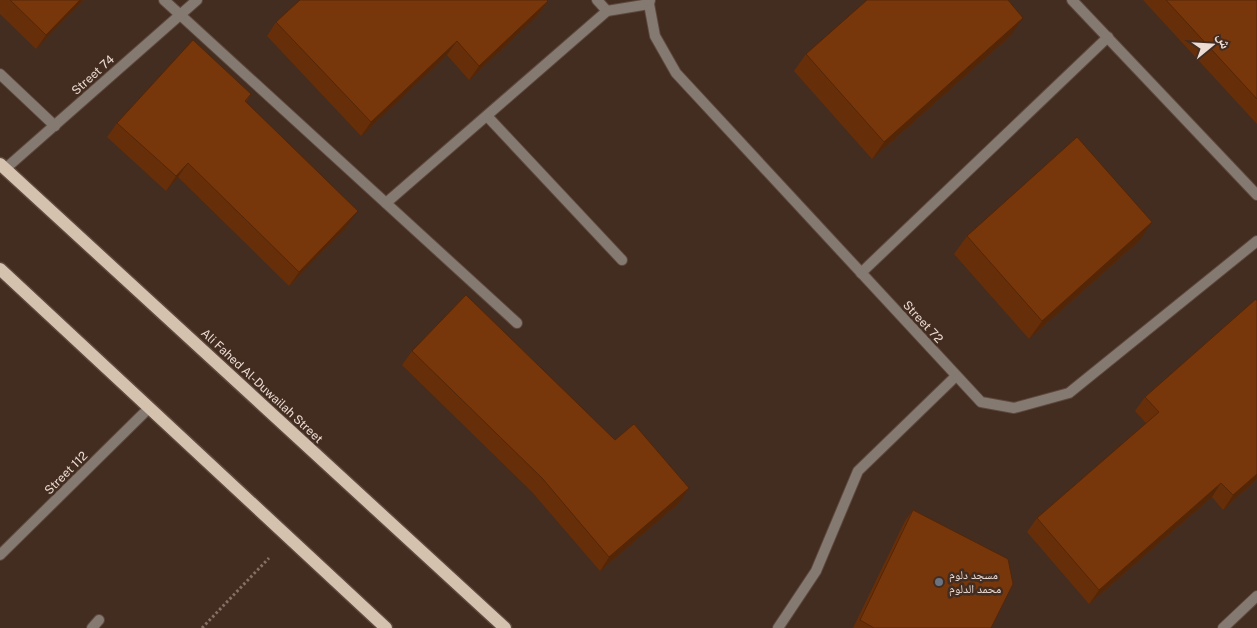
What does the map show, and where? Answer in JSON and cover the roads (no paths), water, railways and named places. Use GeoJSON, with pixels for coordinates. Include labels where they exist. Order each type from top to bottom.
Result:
{"type":"FeatureCollection","features":[{"type":"Feature","properties":{"kind":"main road","name":"Ali Fahed Al-Duwailah Street"},"geometry":{"type":"LineString","coordinates":[[3,167],[505,628]]}},
{"type":"Feature","properties":{"kind":"main road"},"geometry":{"type":"LineString","coordinates":[[0,269],[386,628]]}},
{"type":"Feature","properties":{"kind":"street"},"geometry":{"type":"LineString","coordinates":[[164,0],[517,323]]}},
{"type":"Feature","properties":{"kind":"street","name":"Street 74"},"geometry":{"type":"LineString","coordinates":[[3,167],[55,126],[197,0]]}},
{"type":"Feature","properties":{"kind":"street"},"geometry":{"type":"LineString","coordinates":[[597,0],[606,11]]}},
{"type":"Feature","properties":{"kind":"street"},"geometry":{"type":"LineString","coordinates":[[1072,0],[1257,195]]}},
{"type":"Feature","properties":{"kind":"street"},"geometry":{"type":"LineString","coordinates":[[386,203],[606,11],[650,2]]}},
{"type":"Feature","properties":{"kind":"street","name":"Street 72"},"geometry":{"type":"LineString","coordinates":[[650,2],[656,36],[676,73],[981,402],[1014,408],[1069,393],[1257,241]]}},
{"type":"Feature","properties":{"kind":"street"},"geometry":{"type":"LineString","coordinates":[[861,273],[1108,37]]}},
{"type":"Feature","properties":{"kind":"street"},"geometry":{"type":"LineString","coordinates":[[0,74],[55,126]]}},
{"type":"Feature","properties":{"kind":"street"},"geometry":{"type":"LineString","coordinates":[[487,116],[622,260]]}},
{"type":"Feature","properties":{"kind":"street"},"geometry":{"type":"LineString","coordinates":[[778,628],[816,571],[858,471],[956,376]]}},
{"type":"Feature","properties":{"kind":"street","name":"Street 112"},"geometry":{"type":"LineString","coordinates":[[0,555],[149,408]]}},
{"type":"Feature","properties":{"kind":"street"},"geometry":{"type":"LineString","coordinates":[[1223,628],[1257,596]]}},
{"type":"Feature","properties":{"kind":"place","name":"مسجد دلوم محمد الدلوم"},"geometry":{"type":"Point","coordinates":[939,582]}}]}
